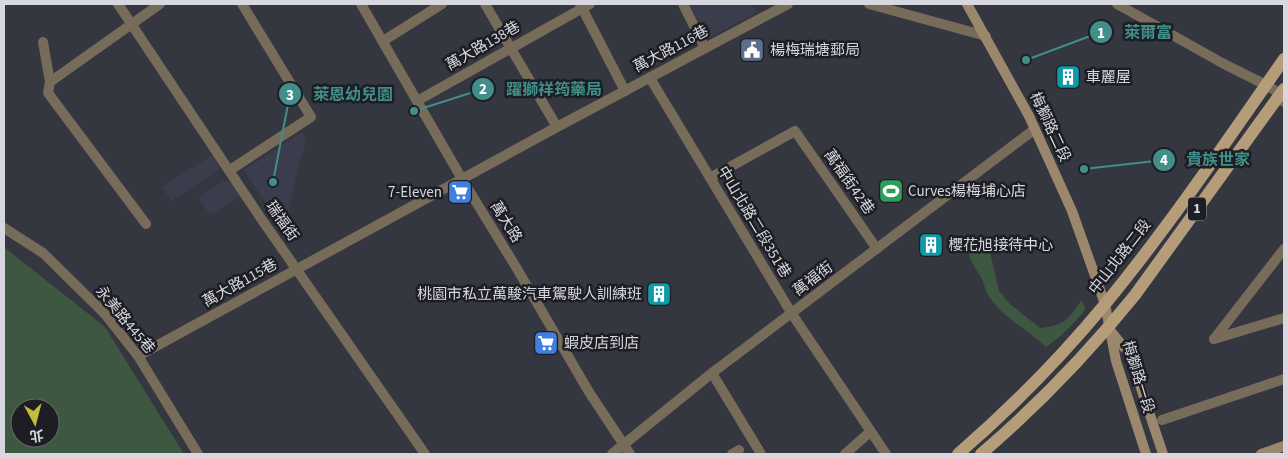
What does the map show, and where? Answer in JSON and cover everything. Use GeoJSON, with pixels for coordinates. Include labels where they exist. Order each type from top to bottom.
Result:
{"type":"FeatureCollection","features":[{"type":"Feature","properties":{"kind":"main road","name":"中山北路二段"},"geometry":{"type":"LineString","coordinates":[[958,454],[980,435],[1046,368],[1105,304],[1188,198],[1284,59]]}},
{"type":"Feature","properties":{"kind":"main road","name":"1"},"geometry":{"type":"LineString","coordinates":[[981,454],[1016,424],[1108,328],[1135,295],[1283,95]]}},
{"type":"Feature","properties":{"kind":"street","name":"瑞福街"},"geometry":{"type":"LineString","coordinates":[[118,4],[425,454]]}},
{"type":"Feature","properties":{"kind":"street"},"geometry":{"type":"LineString","coordinates":[[50,82],[160,4]]}},
{"type":"Feature","properties":{"kind":"street"},"geometry":{"type":"LineString","coordinates":[[230,170],[311,117],[242,4]]}},
{"type":"Feature","properties":{"kind":"street","name":"萬大路"},"geometry":{"type":"LineString","coordinates":[[361,4],[588,392],[630,454]]}},
{"type":"Feature","properties":{"kind":"street"},"geometry":{"type":"LineString","coordinates":[[383,41],[442,4]]}},
{"type":"Feature","properties":{"kind":"street"},"geometry":{"type":"LineString","coordinates":[[485,4],[557,127]]}},
{"type":"Feature","properties":{"kind":"street"},"geometry":{"type":"LineString","coordinates":[[683,4],[705,48]]}},
{"type":"Feature","properties":{"kind":"street","name":"萬大路116巷"},"geometry":{"type":"LineString","coordinates":[[462,179],[788,4]]}},
{"type":"Feature","properties":{"kind":"street"},"geometry":{"type":"LineString","coordinates":[[869,4],[986,36]]}},
{"type":"Feature","properties":{"kind":"street","name":"梅獅路二段"},"geometry":{"type":"LineString","coordinates":[[967,4],[1029,116],[1072,211],[1105,304],[1108,328]]}},
{"type":"Feature","properties":{"kind":"street"},"geometry":{"type":"LineString","coordinates":[[1117,4],[1283,95]]}},
{"type":"Feature","properties":{"kind":"street"},"geometry":{"type":"LineString","coordinates":[[584,5],[626,90]]}},
{"type":"Feature","properties":{"kind":"street","name":"萬大路138巷"},"geometry":{"type":"LineString","coordinates":[[418,101],[584,5]]}},
{"type":"Feature","properties":{"kind":"street"},"geometry":{"type":"LineString","coordinates":[[43,42],[50,82],[48,93],[146,224]]}},
{"type":"Feature","properties":{"kind":"street","name":"中山北路二段351巷"},"geometry":{"type":"LineString","coordinates":[[650,78],[792,314],[886,454]]}},
{"type":"Feature","properties":{"kind":"street","name":"萬福街"},"geometry":{"type":"LineString","coordinates":[[612,454],[712,373],[1035,130]]}},
{"type":"Feature","properties":{"kind":"street","name":"萬福街42巷"},"geometry":{"type":"LineString","coordinates":[[710,178],[794,131],[877,249]]}},
{"type":"Feature","properties":{"kind":"street","name":"萬大路115巷"},"geometry":{"type":"LineString","coordinates":[[138,356],[462,179]]}},
{"type":"Feature","properties":{"kind":"street","name":"永美路445巷"},"geometry":{"type":"LineString","coordinates":[[4,228],[43,253],[104,313],[138,356],[198,454]]}},
{"type":"Feature","properties":{"kind":"street"},"geometry":{"type":"LineString","coordinates":[[1284,249],[1214,339],[1284,318]]}},
{"type":"Feature","properties":{"kind":"street","name":"梅獅路一段"},"geometry":{"type":"LineString","coordinates":[[1108,328],[1130,355],[1163,454]]}},
{"type":"Feature","properties":{"kind":"street","name":"梅獅路一段"},"geometry":{"type":"LineString","coordinates":[[1108,328],[1116,361],[1146,454]]}},
{"type":"Feature","properties":{"kind":"street"},"geometry":{"type":"LineString","coordinates":[[712,373],[761,454]]}},
{"type":"Feature","properties":{"kind":"street"},"geometry":{"type":"LineString","coordinates":[[1162,420],[1284,379]]}},
{"type":"Feature","properties":{"kind":"street"},"geometry":{"type":"LineString","coordinates":[[845,454],[870,432]]}},
{"type":"Feature","properties":{"kind":"street"},"geometry":{"type":"LineString","coordinates":[[1261,454],[1284,446]]}},
{"type":"Feature","properties":{"kind":"shaded area"},"geometry":{"type":"Polygon","coordinates":[[[689,4],[752,4],[757,12],[707,39],[689,4]]]}},
{"type":"Feature","properties":{"kind":"shaded area"},"geometry":{"type":"Polygon","coordinates":[[[302,132],[307,141],[300,158],[288,214],[277,220],[244,170],[302,132]]]}},
{"type":"Feature","properties":{"kind":"shaded area"},"geometry":{"type":"Polygon","coordinates":[[[212,155],[221,168],[171,201],[162,187],[212,155]]]}},
{"type":"Feature","properties":{"kind":"shaded area"},"geometry":{"type":"Polygon","coordinates":[[[222,182],[231,182],[241,196],[210,215],[198,197],[222,182]]]}},
{"type":"Feature","properties":{"kind":"green space"},"geometry":{"type":"Polygon","coordinates":[[[982,238],[988,243],[999,291],[1010,304],[1040,328],[1061,323],[1082,300],[1085,308],[1084,312],[1062,335],[1046,347],[1001,311],[988,295],[969,255],[969,245],[982,238]]]}},
{"type":"Feature","properties":{"kind":"green space"},"geometry":{"type":"Polygon","coordinates":[[[4,247],[105,327],[184,454],[4,454],[4,247]]]}},
{"type":"Feature","properties":{"kind":"place","name":"楊梅瑞塘郵局"},"geometry":{"type":"Point","coordinates":[752,50]}},
{"type":"Feature","properties":{"kind":"place","name":"萊爾富"},"geometry":{"type":"Point","coordinates":[1026,60]}},
{"type":"Feature","properties":{"kind":"place","name":"車麗屋"},"geometry":{"type":"Point","coordinates":[1068,77]}},
{"type":"Feature","properties":{"kind":"place","name":"躍獅祥筠藥局"},"geometry":{"type":"Point","coordinates":[414,111]}},
{"type":"Feature","properties":{"kind":"place","name":"貴族世家"},"geometry":{"type":"Point","coordinates":[1084,169]}},
{"type":"Feature","properties":{"kind":"place","name":"萊恩幼兒園"},"geometry":{"type":"Point","coordinates":[273,182]}},
{"type":"Feature","properties":{"kind":"place","name":"Curves楊梅埔心店"},"geometry":{"type":"Point","coordinates":[891,191]}},
{"type":"Feature","properties":{"kind":"place","name":"7-Eleven"},"geometry":{"type":"Point","coordinates":[460,192]}},
{"type":"Feature","properties":{"kind":"place","name":"櫻花旭接待中心"},"geometry":{"type":"Point","coordinates":[931,245]}},
{"type":"Feature","properties":{"kind":"place","name":"桃園市私立萬駿汽車駕駛人訓練班"},"geometry":{"type":"Point","coordinates":[659,294]}},
{"type":"Feature","properties":{"kind":"place","name":"蝦皮店到店"},"geometry":{"type":"Point","coordinates":[546,343]}}]}
